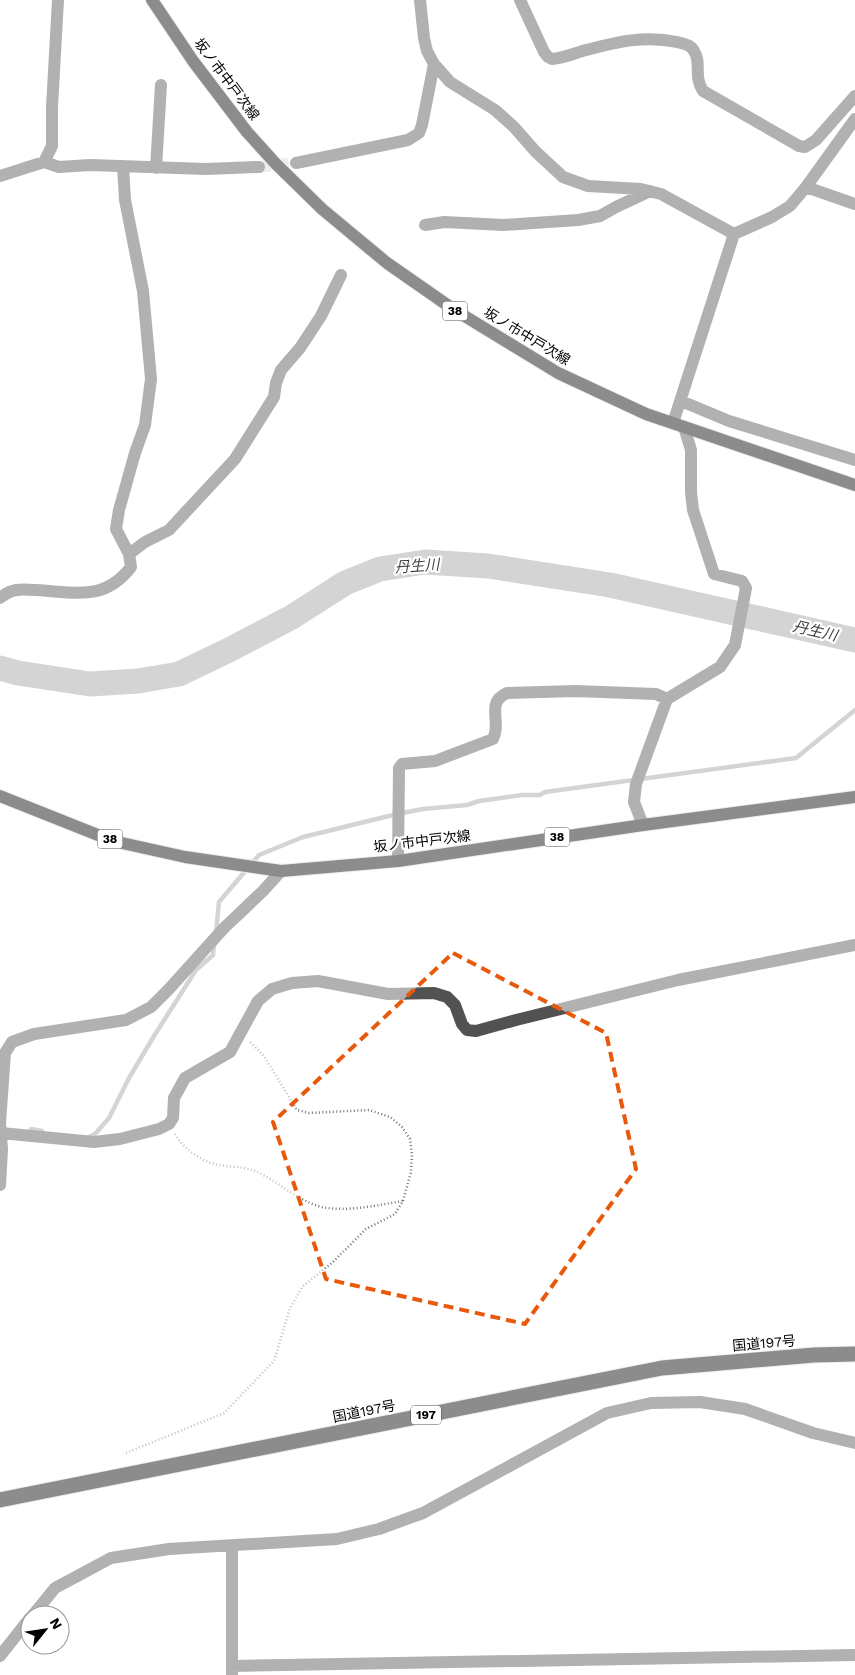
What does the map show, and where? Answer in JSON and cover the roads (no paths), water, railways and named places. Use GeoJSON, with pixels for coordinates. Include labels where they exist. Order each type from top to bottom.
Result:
{"type":"FeatureCollection","features":[{"type":"Feature","properties":{"kind":"highway","name":"国道197号"},"geometry":{"type":"LineString","coordinates":[[0,1500],[662,1368],[814,1354],[855,1354]]}},
{"type":"Feature","properties":{"kind":"main road","name":"坂ノ市中戸次線"},"geometry":{"type":"LineString","coordinates":[[152,0],[193,61],[247,132],[276,164],[322,209],[387,263],[453,309],[558,373],[646,414],[855,485]]}},
{"type":"Feature","properties":{"kind":"main road","name":"坂ノ市中戸次線"},"geometry":{"type":"LineString","coordinates":[[0,796],[113,841],[185,856],[281,871],[398,861],[643,825],[855,797]]}},
{"type":"Feature","properties":{"kind":"street"},"geometry":{"type":"LineString","coordinates":[[44,162],[52,146],[52,107],[58,0]]}},
{"type":"Feature","properties":{"kind":"street"},"geometry":{"type":"LineString","coordinates":[[420,0],[424,38],[434,64],[450,82],[501,115],[563,177],[588,186],[641,188],[661,194],[734,234]]}},
{"type":"Feature","properties":{"kind":"street"},"geometry":{"type":"LineString","coordinates":[[520,0],[544,52],[552,59],[636,39],[659,38],[688,45],[698,60],[696,72],[699,85],[703,91],[799,146],[805,147],[816,140],[855,96]]}},
{"type":"Feature","properties":{"kind":"street"},"geometry":{"type":"LineString","coordinates":[[296,163],[408,140],[419,133],[434,64]]}},
{"type":"Feature","properties":{"kind":"street"},"geometry":{"type":"LineString","coordinates":[[156,168],[161,86]]}},
{"type":"Feature","properties":{"kind":"street"},"geometry":{"type":"LineString","coordinates":[[643,825],[634,802],[636,784],[667,699],[720,668],[735,645],[746,588],[742,581],[714,574],[710,564],[693,510],[690,492],[691,450],[678,425],[681,401],[734,234],[772,217],[790,206],[855,120]]}},
{"type":"Feature","properties":{"kind":"street"},"geometry":{"type":"LineString","coordinates":[[0,176],[44,162],[59,167],[90,165],[206,169],[259,168]]}},
{"type":"Feature","properties":{"kind":"street"},"geometry":{"type":"LineString","coordinates":[[0,598],[16,589],[94,593],[109,588],[132,567],[129,554],[116,529],[119,510],[145,425],[150,379],[143,291],[125,200],[124,166]]}},
{"type":"Feature","properties":{"kind":"street"},"geometry":{"type":"LineString","coordinates":[[806,187],[855,204]]}},
{"type":"Feature","properties":{"kind":"street"},"geometry":{"type":"LineString","coordinates":[[425,225],[444,222],[504,225],[578,220],[600,216],[650,191]]}},
{"type":"Feature","properties":{"kind":"street"},"geometry":{"type":"LineString","coordinates":[[129,554],[145,542],[169,530],[235,459],[274,397],[276,383],[281,370],[300,348],[316,324],[341,274]]}},
{"type":"Feature","properties":{"kind":"street"},"geometry":{"type":"LineString","coordinates":[[681,401],[729,421],[855,460]]}},
{"type":"Feature","properties":{"kind":"street"},"geometry":{"type":"LineString","coordinates":[[398,861],[399,768],[402,764],[435,761],[493,739],[496,732],[495,702],[499,697],[507,693],[575,692],[656,694],[667,699]]}},
{"type":"Feature","properties":{"kind":"street"},"geometry":{"type":"LineString","coordinates":[[0,1185],[2,1053],[12,1042],[34,1034],[126,1020],[151,1007],[222,930],[281,871]]}},
{"type":"Feature","properties":{"kind":"street"},"geometry":{"type":"LineString","coordinates":[[1,1135],[94,1142],[120,1139],[159,1129],[169,1124],[174,1118],[174,1098],[186,1078],[230,1052],[258,1001],[272,989],[292,983],[318,982],[388,994],[434,993],[446,997],[455,1005],[462,1024],[467,1030],[476,1032],[525,1017],[678,980],[855,945]]}},
{"type":"Feature","properties":{"kind":"street"},"geometry":{"type":"LineString","coordinates":[[41,1605],[55,1588],[111,1558],[169,1549],[337,1539],[379,1529],[423,1513],[606,1413],[651,1403],[700,1402],[745,1409],[813,1432],[855,1443]]}},
{"type":"Feature","properties":{"kind":"street"},"geometry":{"type":"LineString","coordinates":[[232,1546],[232,1670],[855,1655]]}},
{"type":"Feature","properties":{"kind":"street"},"geometry":{"type":"LineString","coordinates":[[0,1656],[20,1631]]}},
{"type":"Feature","properties":{"kind":"waterway","name":"丹生川"},"geometry":{"type":"LineString","coordinates":[[0,668],[18,673],[90,684],[138,681],[179,674],[292,617],[345,583],[380,569],[425,562],[488,566],[610,585],[855,640]]}},
{"type":"Feature","properties":{"kind":"waterway"},"geometry":{"type":"LineString","coordinates":[[216,932],[219,902],[259,855],[303,837],[423,809],[467,805],[479,801],[522,795],[540,795],[545,792],[796,758],[855,710]]}},
{"type":"Feature","properties":{"kind":"waterway"},"geometry":{"type":"LineString","coordinates":[[88,1138],[96,1133],[109,1118],[129,1078],[196,970],[213,955],[214,945]]}},
{"type":"Feature","properties":{"kind":"waterway"},"geometry":{"type":"LineString","coordinates":[[31,1129],[42,1131]]}},
{"type":"Feature","properties":{"kind":"tunnel"},"geometry":{"type":"LineString","coordinates":[[259,167],[296,163]]}}]}
